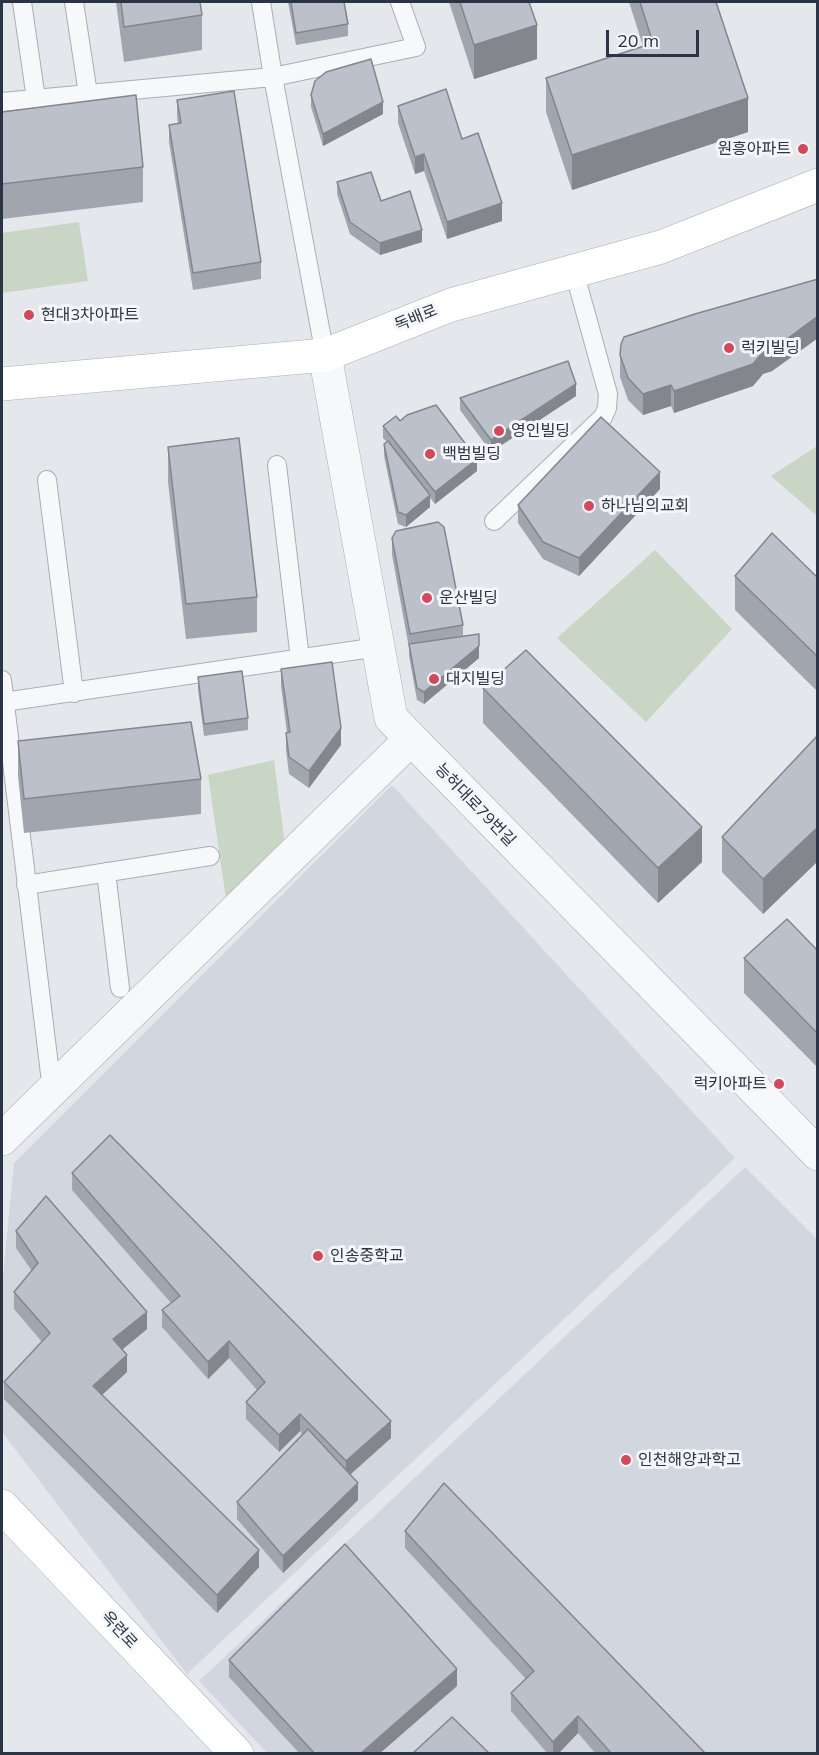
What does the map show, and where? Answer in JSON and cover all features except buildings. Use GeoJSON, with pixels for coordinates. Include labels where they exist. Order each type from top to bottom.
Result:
{"type":"FeatureCollection","features":[{"type":"Feature","properties":{"kind":"main road","name":"독배로"},"geometry":{"type":"LineString","coordinates":[[2,384],[325,355],[451,305],[661,247],[818,185]]}},
{"type":"Feature","properties":{"kind":"main road","name":"옥련로"},"geometry":{"type":"LineString","coordinates":[[2,1506],[237,1754]]}},
{"type":"Feature","properties":{"kind":"street","name":"능허대로79번길"},"geometry":{"type":"LineString","coordinates":[[325,355],[391,718],[818,1155]]}},
{"type":"Feature","properties":{"kind":"street"},"geometry":{"type":"LineString","coordinates":[[2,1139],[411,739]]}},
{"type":"Feature","properties":{"kind":"lane"},"geometry":{"type":"LineString","coordinates":[[22,2],[36,99]]}},
{"type":"Feature","properties":{"kind":"lane"},"geometry":{"type":"LineString","coordinates":[[74,2],[87,94]]}},
{"type":"Feature","properties":{"kind":"lane"},"geometry":{"type":"LineString","coordinates":[[261,2],[325,355]]}},
{"type":"Feature","properties":{"kind":"lane"},"geometry":{"type":"LineString","coordinates":[[2,102],[273,77],[416,47],[400,2]]}},
{"type":"Feature","properties":{"kind":"lane"},"geometry":{"type":"LineString","coordinates":[[494,521],[603,417],[607,408],[608,394],[574,271]]}},
{"type":"Feature","properties":{"kind":"lane"},"geometry":{"type":"LineString","coordinates":[[277,465],[300,659]]}},
{"type":"Feature","properties":{"kind":"lane"},"geometry":{"type":"LineString","coordinates":[[47,480],[74,693]]}},
{"type":"Feature","properties":{"kind":"lane"},"geometry":{"type":"LineString","coordinates":[[4,702],[378,647]]}},
{"type":"Feature","properties":{"kind":"lane"},"geometry":{"type":"LineString","coordinates":[[2,680],[9,806],[26,885],[52,1090]]}},
{"type":"Feature","properties":{"kind":"lane"},"geometry":{"type":"LineString","coordinates":[[26,885],[210,856]]}},
{"type":"Feature","properties":{"kind":"lane"},"geometry":{"type":"LineString","coordinates":[[106,872],[120,988]]}},
{"type":"Feature","properties":{"kind":"shaded area","name":"인송중학교"},"geometry":{"type":"Polygon","coordinates":[[[392,785],[735,1158],[187,1674],[2,1432],[2,1286],[14,1163],[392,785]]]}},
{"type":"Feature","properties":{"kind":"shaded area","name":"인천해양과학고"},"geometry":{"type":"Polygon","coordinates":[[[745,1167],[817,1239],[817,1753],[267,1753],[199,1681],[745,1167]]]}},
{"type":"Feature","properties":{"kind":"green space"},"geometry":{"type":"Polygon","coordinates":[[[79,222],[88,281],[2,293],[2,233],[79,222]]]}},
{"type":"Feature","properties":{"kind":"green space"},"geometry":{"type":"Polygon","coordinates":[[[817,446],[817,516],[771,476],[817,446]]]}},
{"type":"Feature","properties":{"kind":"green space"},"geometry":{"type":"Polygon","coordinates":[[[655,550],[732,629],[646,722],[557,638],[655,550]]]}},
{"type":"Feature","properties":{"kind":"green space"},"geometry":{"type":"Polygon","coordinates":[[[274,760],[285,846],[226,899],[208,775],[274,760]]]}},
{"type":"Feature","properties":{"kind":"place","name":"원흥아파트"},"geometry":{"type":"Point","coordinates":[803,149]}},
{"type":"Feature","properties":{"kind":"place","name":"현대3차아파트"},"geometry":{"type":"Point","coordinates":[29,315]}},
{"type":"Feature","properties":{"kind":"place","name":"럭키빌딩"},"geometry":{"type":"Point","coordinates":[729,348]}},
{"type":"Feature","properties":{"kind":"place","name":"영인빌딩"},"geometry":{"type":"Point","coordinates":[499,431]}},
{"type":"Feature","properties":{"kind":"place","name":"백범빌딩"},"geometry":{"type":"Point","coordinates":[430,454]}},
{"type":"Feature","properties":{"kind":"place","name":"하나님의교회"},"geometry":{"type":"Point","coordinates":[589,506]}},
{"type":"Feature","properties":{"kind":"place","name":"운산빌딩"},"geometry":{"type":"Point","coordinates":[427,598]}},
{"type":"Feature","properties":{"kind":"place","name":"대지빌딩"},"geometry":{"type":"Point","coordinates":[434,679]}},
{"type":"Feature","properties":{"kind":"place","name":"럭키아파트"},"geometry":{"type":"Point","coordinates":[779,1084]}},
{"type":"Feature","properties":{"kind":"place","name":"인송중학교"},"geometry":{"type":"Point","coordinates":[318,1256]}},
{"type":"Feature","properties":{"kind":"place","name":"인천해양과학고"},"geometry":{"type":"Point","coordinates":[626,1460]}}]}
